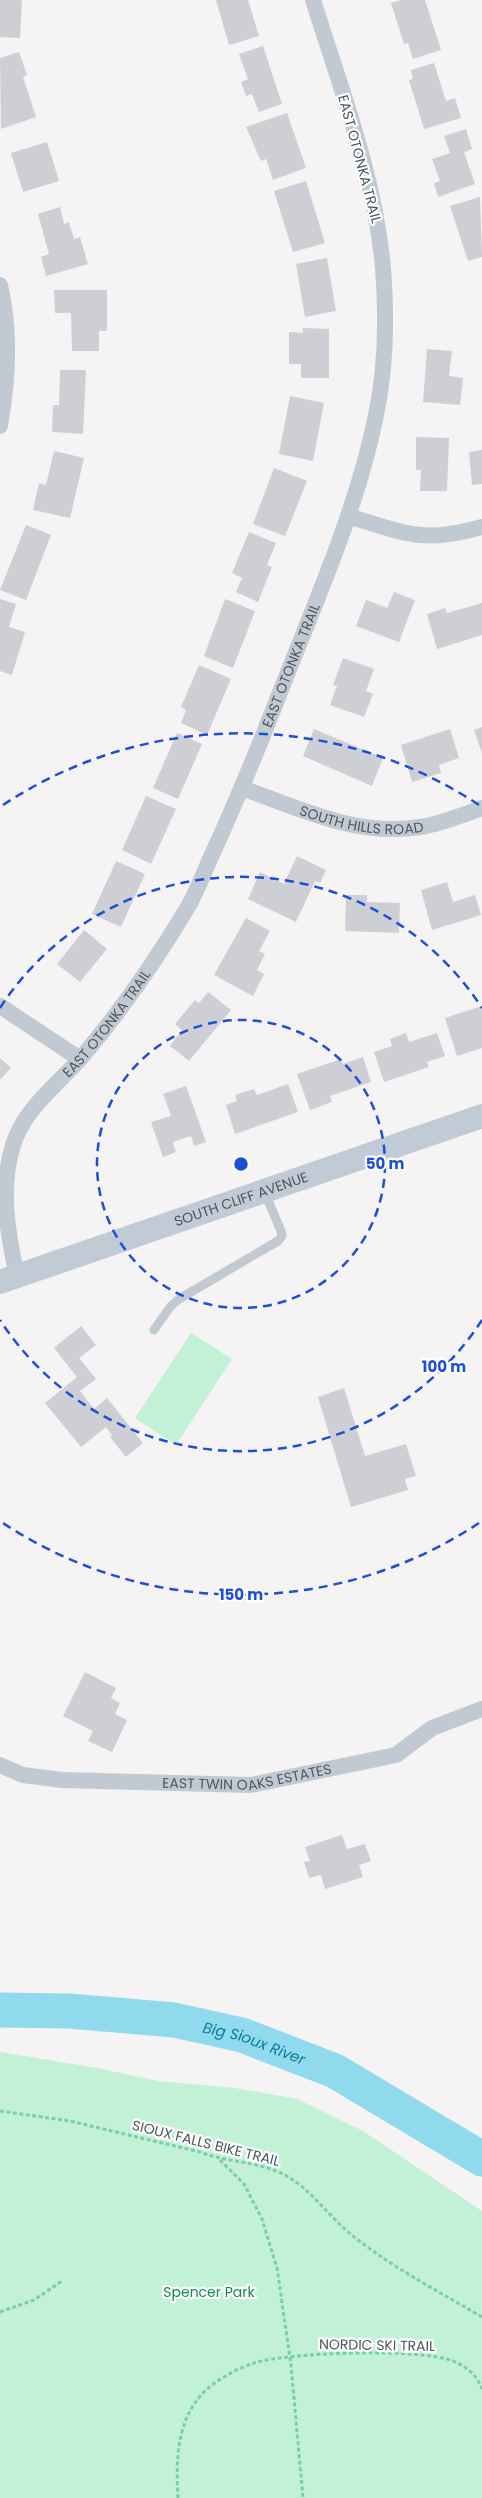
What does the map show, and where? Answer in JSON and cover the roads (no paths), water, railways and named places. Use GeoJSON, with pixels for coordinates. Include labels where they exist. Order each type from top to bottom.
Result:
{"type":"FeatureCollection","features":[{"type":"Feature","properties":{"kind":"main road","name":"SOUTH CLIFF AVENUE"},"geometry":{"type":"LineString","coordinates":[[8,1278],[482,1116]]}},
{"type":"Feature","properties":{"kind":"street","name":"EAST OTONKA TRAIL"},"geometry":{"type":"LineString","coordinates":[[8,1278],[6,1215],[8,1167],[14,1142],[22,1125],[38,1103],[80,1059],[126,1001],[191,902],[242,788],[348,516],[375,421],[381,387],[386,319],[384,272],[376,213],[355,135],[313,0]]}},
{"type":"Feature","properties":{"kind":"street"},"geometry":{"type":"LineString","coordinates":[[0,285],[7,346],[6,393],[0,426]]}},
{"type":"Feature","properties":{"kind":"street"},"geometry":{"type":"LineString","coordinates":[[348,516],[410,535],[433,537],[454,535],[482,527]]}},
{"type":"Feature","properties":{"kind":"street","name":"SOUTH HILLS ROAD"},"geometry":{"type":"LineString","coordinates":[[242,788],[337,823],[362,828],[388,830],[420,827],[482,808]]}},
{"type":"Feature","properties":{"kind":"street"},"geometry":{"type":"LineString","coordinates":[[0,1006],[80,1059]]}},
{"type":"Feature","properties":{"kind":"street","name":"EAST TWIN OAKS ESTATES"},"geometry":{"type":"LineString","coordinates":[[0,1765],[24,1775],[62,1780],[251,1785],[396,1756],[432,1728],[482,1709]]}},
{"type":"Feature","properties":{"kind":"lane"},"geometry":{"type":"LineString","coordinates":[[154,1330],[170,1307],[179,1299],[278,1242],[282,1236],[281,1231],[264,1191]]}},
{"type":"Feature","properties":{"kind":"waterway","name":"Big Sioux River"},"geometry":{"type":"LineString","coordinates":[[0,2010],[69,2011],[174,2020],[242,2035],[335,2071],[482,2159]]}},
{"type":"Feature","properties":{"kind":"park label","name":"Spencer Park"},"geometry":{"type":"Point","coordinates":[209,2292]}}]}
